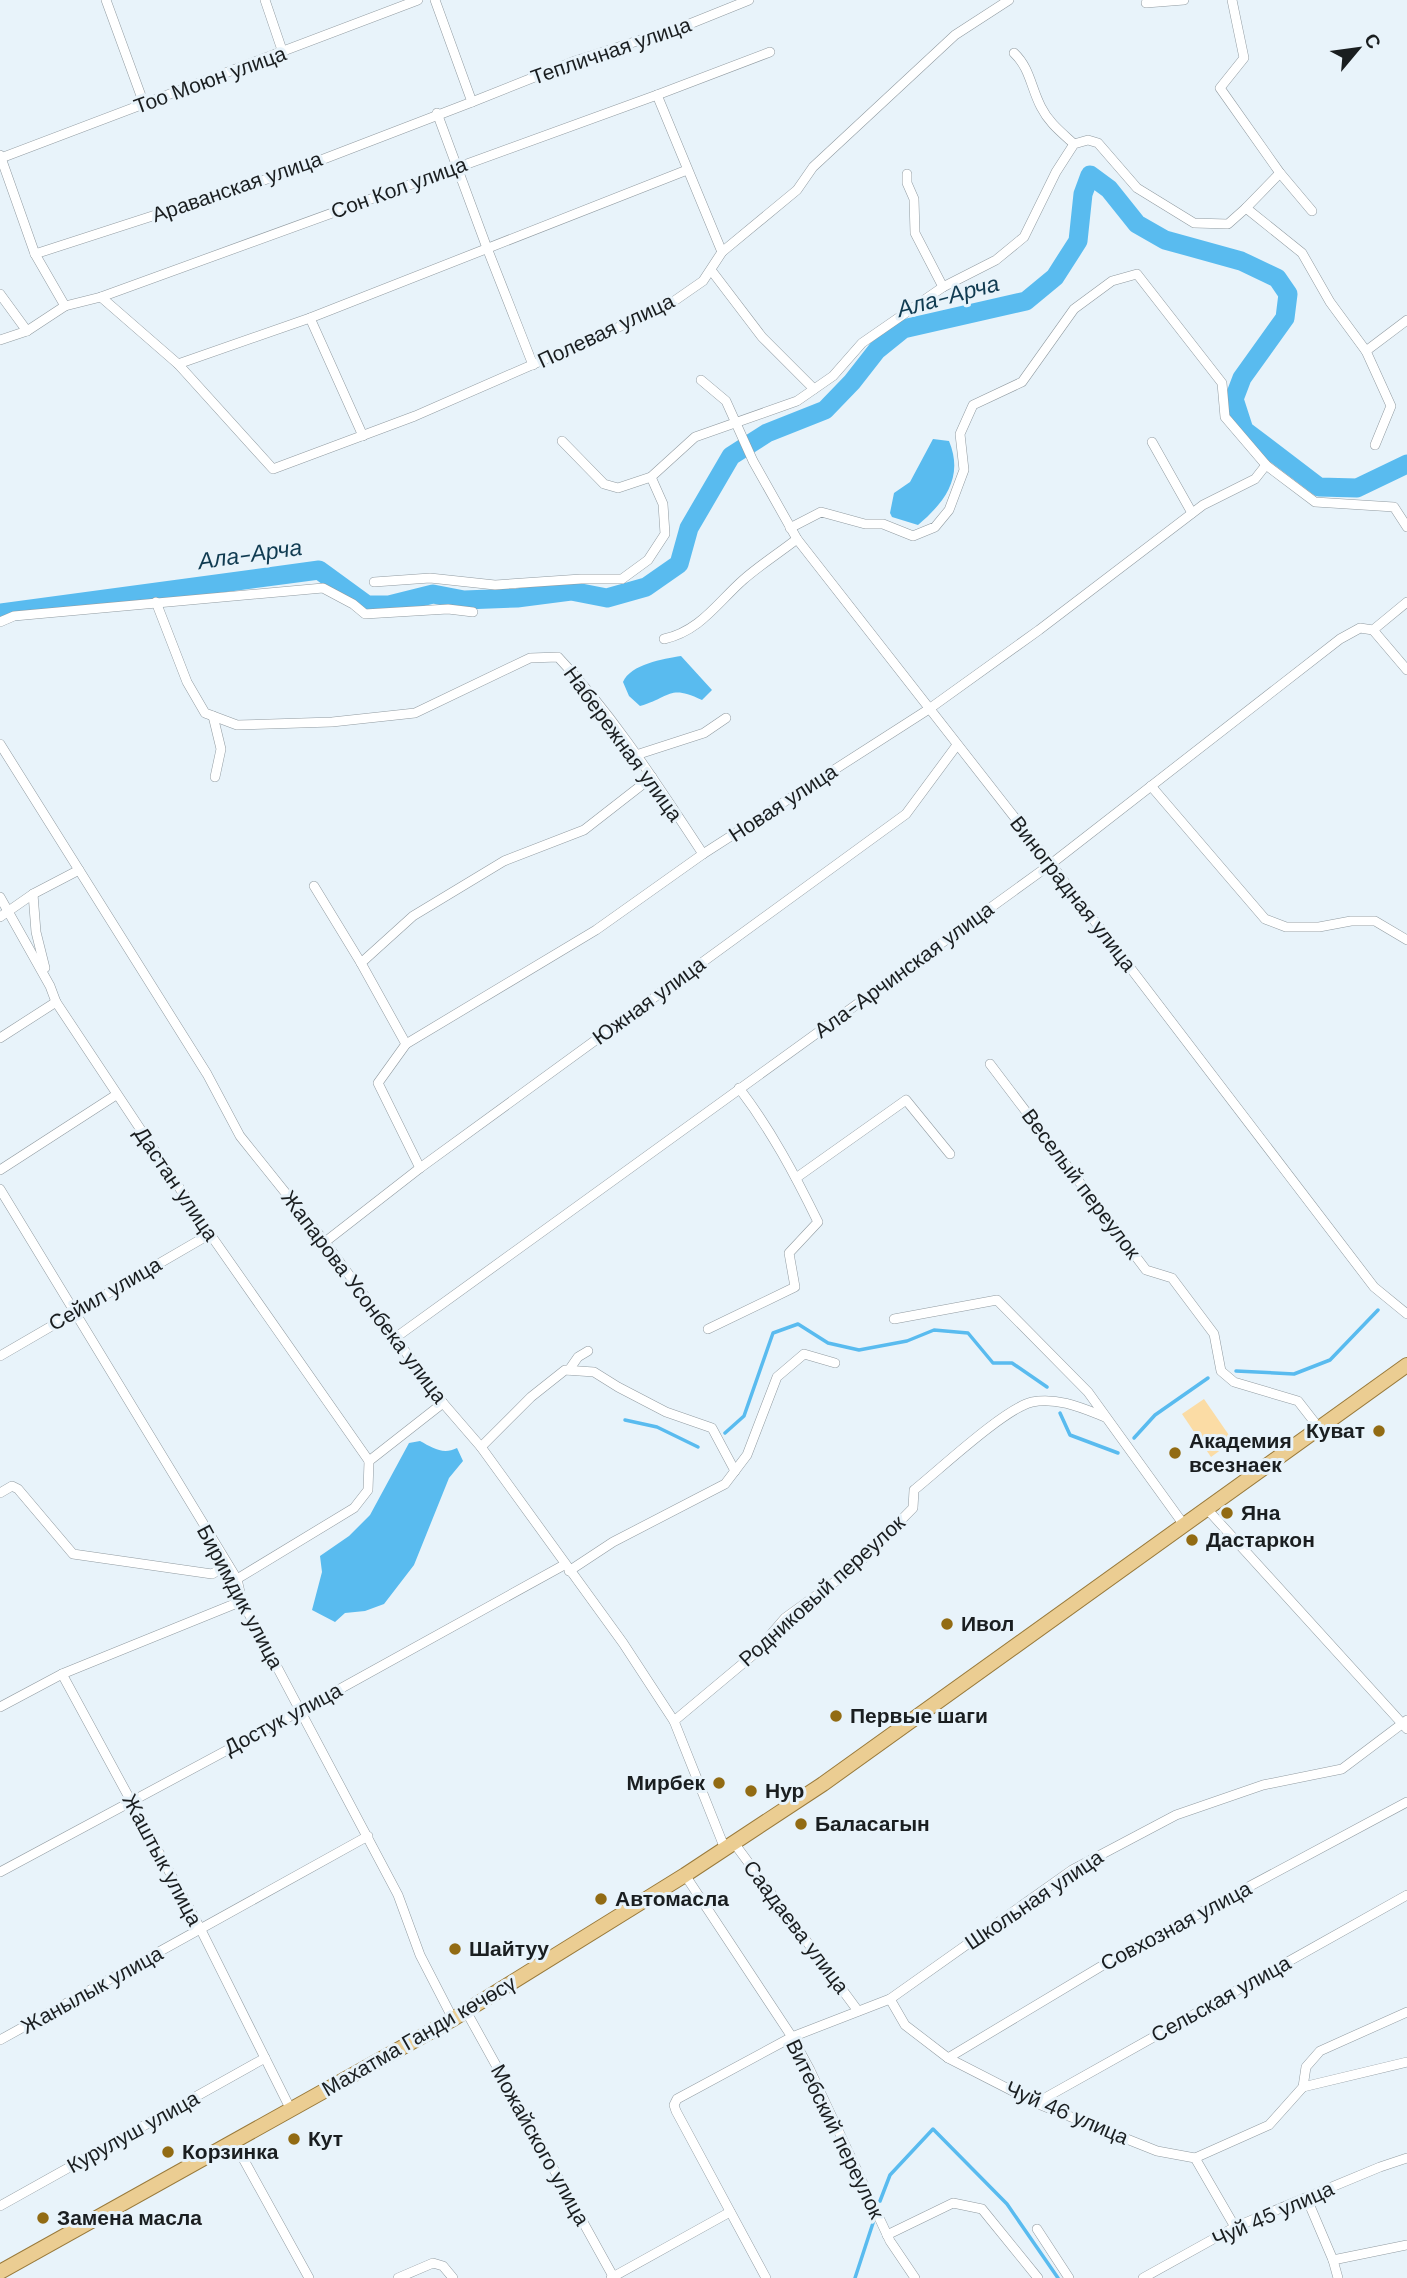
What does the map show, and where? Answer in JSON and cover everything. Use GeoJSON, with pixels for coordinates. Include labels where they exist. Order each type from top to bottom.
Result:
{"type":"FeatureCollection","features":[{"type":"Feature","properties":{"kind":"main road","name":"Махатма Ганди көчөсү"},"geometry":{"type":"LineString","coordinates":[[0,2272],[459,2015],[685,1875],[823,1784],[1407,1365]]}},
{"type":"Feature","properties":{"kind":"street"},"geometry":{"type":"LineString","coordinates":[[106,0],[144,104]]}},
{"type":"Feature","properties":{"kind":"street"},"geometry":{"type":"LineString","coordinates":[[265,0],[284,53]]}},
{"type":"Feature","properties":{"kind":"street","name":"Тоо Моюн улица"},"geometry":{"type":"LineString","coordinates":[[1,157],[284,53],[418,0]]}},
{"type":"Feature","properties":{"kind":"street"},"geometry":{"type":"LineString","coordinates":[[435,0],[472,102]]}},
{"type":"Feature","properties":{"kind":"street","name":"Тепличная улица"},"geometry":{"type":"LineString","coordinates":[[437,113],[575,61],[687,25],[749,0]]}},
{"type":"Feature","properties":{"kind":"street","name":"Полевая улица"},"geometry":{"type":"LineString","coordinates":[[178,364],[273,469],[415,416],[533,365],[667,306],[703,281],[722,252],[797,190],[813,167],[955,35],[1009,0]]}},
{"type":"Feature","properties":{"kind":"street"},"geometry":{"type":"LineString","coordinates":[[1146,3],[1184,0]]}},
{"type":"Feature","properties":{"kind":"street"},"geometry":{"type":"LineString","coordinates":[[1232,0],[1244,58],[1220,88],[1280,173],[1312,211]]}},
{"type":"Feature","properties":{"kind":"street","name":"Сон Кол улица"},"geometry":{"type":"LineString","coordinates":[[0,340],[27,331],[65,306],[101,297],[770,52]]}},
{"type":"Feature","properties":{"kind":"street"},"geometry":{"type":"LineString","coordinates":[[1014,53],[1024,62],[1040,106],[1052,125],[1074,144]]}},
{"type":"Feature","properties":{"kind":"street"},"geometry":{"type":"LineString","coordinates":[[657,95],[722,252]]}},
{"type":"Feature","properties":{"kind":"street"},"geometry":{"type":"LineString","coordinates":[[437,113],[486,248],[533,365]]}},
{"type":"Feature","properties":{"kind":"street","name":"Араванская улица"},"geometry":{"type":"LineString","coordinates":[[35,254],[295,170],[437,113]]}},
{"type":"Feature","properties":{"kind":"street"},"geometry":{"type":"LineString","coordinates":[[562,441],[604,484],[618,488],[651,477],[695,437],[797,401],[833,376],[862,343],[943,288],[996,260],[1024,237],[1056,172],[1074,144],[1088,140],[1098,143],[1137,188],[1194,223],[1228,224],[1280,173]]}},
{"type":"Feature","properties":{"kind":"street"},"geometry":{"type":"LineString","coordinates":[[1,157],[35,254],[65,306]]}},
{"type":"Feature","properties":{"kind":"street"},"geometry":{"type":"LineString","coordinates":[[101,297],[178,364],[310,318],[687,170]]}},
{"type":"Feature","properties":{"kind":"street"},"geometry":{"type":"LineString","coordinates":[[907,174],[907,183],[914,199],[915,233],[943,288]]}},
{"type":"Feature","properties":{"kind":"street"},"geometry":{"type":"LineString","coordinates":[[1246,208],[1302,253],[1330,302],[1366,351],[1391,406],[1375,445]]}},
{"type":"Feature","properties":{"kind":"street"},"geometry":{"type":"LineString","coordinates":[[711,270],[762,337],[814,390]]}},
{"type":"Feature","properties":{"kind":"street"},"geometry":{"type":"LineString","coordinates":[[790,528],[821,512],[865,524],[883,524],[913,536],[934,527],[949,510],[964,470],[960,434],[973,405],[1022,382],[1074,309],[1112,281],[1137,274],[1222,383],[1225,417],[1266,465],[1315,502],[1394,507],[1407,527]]}},
{"type":"Feature","properties":{"kind":"street"},"geometry":{"type":"LineString","coordinates":[[0,294],[27,331]]}},
{"type":"Feature","properties":{"kind":"street"},"geometry":{"type":"LineString","coordinates":[[310,318],[363,436]]}},
{"type":"Feature","properties":{"kind":"street"},"geometry":{"type":"LineString","coordinates":[[1366,351],[1407,320]]}},
{"type":"Feature","properties":{"kind":"street","name":"Виноградная улица"},"geometry":{"type":"LineString","coordinates":[[701,380],[726,401],[741,438],[797,540],[1051,864],[1374,1287],[1407,1314]]}},
{"type":"Feature","properties":{"kind":"street"},"geometry":{"type":"LineString","coordinates":[[1152,442],[1192,513]]}},
{"type":"Feature","properties":{"kind":"street","name":"Новая улица"},"geometry":{"type":"LineString","coordinates":[[420,1168],[378,1083],[406,1044],[596,930],[703,855],[929,709],[1039,630],[1203,505],[1255,479],[1266,465]]}},
{"type":"Feature","properties":{"kind":"street"},"geometry":{"type":"LineString","coordinates":[[374,582],[430,578],[495,585],[622,579],[648,560],[665,534],[663,504],[651,477]]}},
{"type":"Feature","properties":{"kind":"street"},"geometry":{"type":"LineString","coordinates":[[664,639],[682,635],[722,602],[742,581],[797,540]]}},
{"type":"Feature","properties":{"kind":"street"},"geometry":{"type":"LineString","coordinates":[[0,622],[14,616],[323,588],[365,614],[448,608],[473,612]]}},
{"type":"Feature","properties":{"kind":"street"},"geometry":{"type":"LineString","coordinates":[[156,602],[187,682],[205,713],[213,716],[221,749],[215,777]]}},
{"type":"Feature","properties":{"kind":"street","name":"Ала-Арчинская улица"},"geometry":{"type":"LineString","coordinates":[[395,1338],[1051,864],[1340,639],[1360,628],[1373,631],[1407,602]]}},
{"type":"Feature","properties":{"kind":"street"},"geometry":{"type":"LineString","coordinates":[[1373,631],[1407,670]]}},
{"type":"Feature","properties":{"kind":"street","name":"Набережная улица"},"geometry":{"type":"LineString","coordinates":[[213,716],[237,725],[332,722],[415,713],[530,658],[558,657],[586,687],[636,755],[703,855]]}},
{"type":"Feature","properties":{"kind":"street"},"geometry":{"type":"LineString","coordinates":[[636,755],[704,733],[726,718]]}},
{"type":"Feature","properties":{"kind":"street","name":"Жапарова Усонбека улица"},"geometry":{"type":"LineString","coordinates":[[0,744],[208,1074],[240,1136],[325,1242],[443,1403],[481,1447],[622,1643],[674,1721],[729,1846]]}},
{"type":"Feature","properties":{"kind":"street","name":"Южная улица"},"geometry":{"type":"LineString","coordinates":[[325,1242],[420,1168],[906,814],[957,745]]}},
{"type":"Feature","properties":{"kind":"street"},"geometry":{"type":"LineString","coordinates":[[361,962],[413,916],[503,861],[584,830],[652,777]]}},
{"type":"Feature","properties":{"kind":"street"},"geometry":{"type":"LineString","coordinates":[[1151,786],[1265,919],[1286,927],[1319,927],[1351,921],[1375,921],[1407,940]]}},
{"type":"Feature","properties":{"kind":"street"},"geometry":{"type":"LineString","coordinates":[[0,917],[33,894],[79,870]]}},
{"type":"Feature","properties":{"kind":"street"},"geometry":{"type":"LineString","coordinates":[[314,886],[361,962],[406,1044]]}},
{"type":"Feature","properties":{"kind":"street"},"geometry":{"type":"LineString","coordinates":[[33,894],[40,951],[50,986]]}},
{"type":"Feature","properties":{"kind":"street","name":"Дастан улица"},"geometry":{"type":"LineString","coordinates":[[0,897],[50,986],[56,1002],[116,1095],[369,1461]]}},
{"type":"Feature","properties":{"kind":"street"},"geometry":{"type":"LineString","coordinates":[[0,1038],[56,1002]]}},
{"type":"Feature","properties":{"kind":"street","name":"Веселый переулок"},"geometry":{"type":"LineString","coordinates":[[990,1064],[1146,1270],[1172,1278],[1214,1334],[1221,1371],[1234,1382],[1298,1401],[1319,1428]]}},
{"type":"Feature","properties":{"kind":"street"},"geometry":{"type":"LineString","coordinates":[[708,1329],[795,1287],[789,1253],[818,1222],[756,1110],[739,1088]]}},
{"type":"Feature","properties":{"kind":"street"},"geometry":{"type":"LineString","coordinates":[[0,1170],[116,1095]]}},
{"type":"Feature","properties":{"kind":"street"},"geometry":{"type":"LineString","coordinates":[[796,1178],[906,1100],[950,1154]]}},
{"type":"Feature","properties":{"kind":"street","name":"Биримдик улица"},"geometry":{"type":"LineString","coordinates":[[0,1189],[237,1579],[243,1601],[398,1895],[420,1955],[459,2015]]}},
{"type":"Feature","properties":{"kind":"street","name":"Сейил улица"},"geometry":{"type":"LineString","coordinates":[[0,1356],[210,1234]]}},
{"type":"Feature","properties":{"kind":"street"},"geometry":{"type":"LineString","coordinates":[[894,1319],[997,1300],[1088,1392],[1184,1525]]}},
{"type":"Feature","properties":{"kind":"street"},"geometry":{"type":"LineString","coordinates":[[569,1370],[578,1357],[588,1351]]}},
{"type":"Feature","properties":{"kind":"street"},"geometry":{"type":"LineString","coordinates":[[481,1447],[531,1397],[565,1370],[594,1372],[666,1412],[712,1429],[735,1471],[747,1455],[777,1377],[804,1354],[835,1363]]}},
{"type":"Feature","properties":{"kind":"street","name":"Родниковый переулок"},"geometry":{"type":"LineString","coordinates":[[674,1721],[753,1655],[785,1618],[854,1568],[913,1508],[914,1490],[999,1421],[1030,1402],[1064,1402],[1105,1417]]}},
{"type":"Feature","properties":{"kind":"street"},"geometry":{"type":"LineString","coordinates":[[237,1579],[354,1508],[368,1490],[369,1461],[443,1403]]}},
{"type":"Feature","properties":{"kind":"street","name":"Достук улица"},"geometry":{"type":"LineString","coordinates":[[0,1872],[612,1542],[725,1484],[735,1471]]}},
{"type":"Feature","properties":{"kind":"street"},"geometry":{"type":"LineString","coordinates":[[0,1493],[12,1486],[18,1489],[73,1554],[212,1574],[228,1565]]}},
{"type":"Feature","properties":{"kind":"street"},"geometry":{"type":"LineString","coordinates":[[1207,1508],[1406,1724]]}},
{"type":"Feature","properties":{"kind":"street"},"geometry":{"type":"LineString","coordinates":[[0,1707],[62,1674],[243,1601]]}},
{"type":"Feature","properties":{"kind":"street","name":"Жаштык улица"},"geometry":{"type":"LineString","coordinates":[[62,1674],[201,1930],[291,2110]]}},
{"type":"Feature","properties":{"kind":"street","name":"Школьная улица"},"geometry":{"type":"LineString","coordinates":[[730,2212],[674,2105],[677,2099],[792,2038],[890,1999],[1072,1870],[1176,1815],[1264,1785],[1342,1769],[1406,1724]]}},
{"type":"Feature","properties":{"kind":"street","name":"Совхозная улица"},"geometry":{"type":"LineString","coordinates":[[948,2057],[1110,1961],[1407,1802]]}},
{"type":"Feature","properties":{"kind":"street","name":"Жанылык улица"},"geometry":{"type":"LineString","coordinates":[[0,2040],[368,1836]]}},
{"type":"Feature","properties":{"kind":"street","name":"Саадаева улица"},"geometry":{"type":"LineString","coordinates":[[729,1846],[858,2011]]}},
{"type":"Feature","properties":{"kind":"street","name":"Витебский переулок"},"geometry":{"type":"LineString","coordinates":[[685,1875],[792,2038],[810,2070],[887,2235],[915,2278]]}},
{"type":"Feature","properties":{"kind":"street","name":"Сельская улица"},"geometry":{"type":"LineString","coordinates":[[1036,2103],[1407,1895]]}},
{"type":"Feature","properties":{"kind":"street","name":"Чуй 46 улица"},"geometry":{"type":"LineString","coordinates":[[890,1999],[905,2025],[948,2057],[1036,2103],[1157,2151],[1195,2158]]}},
{"type":"Feature","properties":{"kind":"street"},"geometry":{"type":"LineString","coordinates":[[1235,2227],[1195,2158],[1269,2125],[1303,2087],[1306,2067],[1320,2051],[1407,2012]]}},
{"type":"Feature","properties":{"kind":"street","name":"Можайского улица"},"geometry":{"type":"LineString","coordinates":[[459,2015],[613,2278]]}},
{"type":"Feature","properties":{"kind":"street","name":"Курулуш улица"},"geometry":{"type":"LineString","coordinates":[[0,2206],[265,2058]]}},
{"type":"Feature","properties":{"kind":"street"},"geometry":{"type":"LineString","coordinates":[[1303,2087],[1407,2062]]}},
{"type":"Feature","properties":{"kind":"street"},"geometry":{"type":"LineString","coordinates":[[234,2142],[309,2278]]}},
{"type":"Feature","properties":{"kind":"street","name":"Чуй 45 улица"},"geometry":{"type":"LineString","coordinates":[[1143,2278],[1235,2227],[1407,2158]]}},
{"type":"Feature","properties":{"kind":"street"},"geometry":{"type":"LineString","coordinates":[[1307,2199],[1338,2278]]}},
{"type":"Feature","properties":{"kind":"street"},"geometry":{"type":"LineString","coordinates":[[887,2235],[953,2203],[982,2209],[1038,2278]]}},
{"type":"Feature","properties":{"kind":"street"},"geometry":{"type":"LineString","coordinates":[[613,2278],[730,2212],[766,2278]]}},
{"type":"Feature","properties":{"kind":"street"},"geometry":{"type":"LineString","coordinates":[[1037,2229],[1069,2278]]}},
{"type":"Feature","properties":{"kind":"street"},"geometry":{"type":"LineString","coordinates":[[1333,2260],[1407,2245]]}},
{"type":"Feature","properties":{"kind":"street"},"geometry":{"type":"LineString","coordinates":[[398,2278],[433,2263],[443,2266],[453,2278]]}},
{"type":"Feature","properties":{"kind":"shaded area"},"geometry":{"type":"Polygon","coordinates":[[[1204,1399],[1233,1441],[1211,1457],[1182,1414],[1204,1399]]]}},
{"type":"Feature","properties":{"kind":"water"},"geometry":{"type":"Polygon","coordinates":[[[933,439],[949,441],[953,454],[953,477],[944,498],[918,525],[892,517],[890,513],[894,493],[910,482],[933,439]]]}},
{"type":"Feature","properties":{"kind":"water"},"geometry":{"type":"Polygon","coordinates":[[[681,656],[712,690],[702,700],[676,692],[640,706],[629,696],[623,682],[633,671],[648,663],[681,656]]]}},
{"type":"Feature","properties":{"kind":"water"},"geometry":{"type":"Polygon","coordinates":[[[420,1441],[443,1451],[457,1448],[463,1461],[449,1478],[414,1565],[384,1604],[365,1611],[345,1613],[335,1622],[312,1610],[322,1572],[320,1556],[349,1536],[370,1515],[409,1443],[420,1441]]]}},
{"type":"Feature","properties":{"kind":"waterway","name":"Ала-Арча"},"geometry":{"type":"LineString","coordinates":[[0,613],[319,570],[367,605],[389,605],[433,594],[464,600],[517,598],[571,591],[607,598],[646,587],[679,564],[689,528],[731,456],[767,433],[825,410],[877,350],[903,329],[1026,301],[1055,277],[1078,241],[1083,194],[1090,175],[1109,189],[1137,224],[1165,240],[1241,261],[1277,278],[1288,294],[1285,318],[1242,378],[1234,399],[1244,430],[1319,487],[1357,488],[1407,464]]}},
{"type":"Feature","properties":{"kind":"waterway"},"geometry":{"type":"LineString","coordinates":[[1236,1371],[1294,1374],[1330,1360],[1378,1310]]}},
{"type":"Feature","properties":{"kind":"waterway"},"geometry":{"type":"LineString","coordinates":[[725,1433],[744,1416],[773,1333],[798,1324],[828,1343],[859,1350],[907,1341],[934,1330],[968,1333],[993,1363],[1012,1363],[1047,1387]]}},
{"type":"Feature","properties":{"kind":"waterway"},"geometry":{"type":"LineString","coordinates":[[1134,1438],[1155,1415],[1208,1378]]}},
{"type":"Feature","properties":{"kind":"waterway"},"geometry":{"type":"LineString","coordinates":[[1060,1413],[1070,1435],[1118,1453]]}},
{"type":"Feature","properties":{"kind":"waterway"},"geometry":{"type":"LineString","coordinates":[[625,1420],[657,1427],[698,1447]]}},
{"type":"Feature","properties":{"kind":"waterway"},"geometry":{"type":"LineString","coordinates":[[880,2201],[890,2175],[933,2129],[1007,2204],[1058,2278]]}},
{"type":"Feature","properties":{"kind":"waterway"},"geometry":{"type":"LineString","coordinates":[[855,2278],[873,2223]]}},
{"type":"Feature","properties":{"kind":"place","name":"Куват"},"geometry":{"type":"Point","coordinates":[1379,1431]}},
{"type":"Feature","properties":{"kind":"place","name":"Академия всезнаек"},"geometry":{"type":"Point","coordinates":[1175,1453]}},
{"type":"Feature","properties":{"kind":"place","name":"Яна"},"geometry":{"type":"Point","coordinates":[1227,1513]}},
{"type":"Feature","properties":{"kind":"place","name":"Дастаркон"},"geometry":{"type":"Point","coordinates":[1192,1540]}},
{"type":"Feature","properties":{"kind":"place","name":"Ивол"},"geometry":{"type":"Point","coordinates":[947,1624]}},
{"type":"Feature","properties":{"kind":"place","name":"Первые шаги"},"geometry":{"type":"Point","coordinates":[836,1716]}},
{"type":"Feature","properties":{"kind":"place","name":"Мирбек"},"geometry":{"type":"Point","coordinates":[719,1783]}},
{"type":"Feature","properties":{"kind":"place","name":"Нур"},"geometry":{"type":"Point","coordinates":[751,1791]}},
{"type":"Feature","properties":{"kind":"place","name":"Баласагын"},"geometry":{"type":"Point","coordinates":[801,1824]}},
{"type":"Feature","properties":{"kind":"place","name":"Автомасла"},"geometry":{"type":"Point","coordinates":[601,1899]}},
{"type":"Feature","properties":{"kind":"place","name":"Шайтуу"},"geometry":{"type":"Point","coordinates":[455,1949]}},
{"type":"Feature","properties":{"kind":"place","name":"Кут"},"geometry":{"type":"Point","coordinates":[294,2139]}},
{"type":"Feature","properties":{"kind":"place","name":"Корзинка"},"geometry":{"type":"Point","coordinates":[168,2152]}},
{"type":"Feature","properties":{"kind":"place","name":"Замена масла"},"geometry":{"type":"Point","coordinates":[43,2218]}}]}
